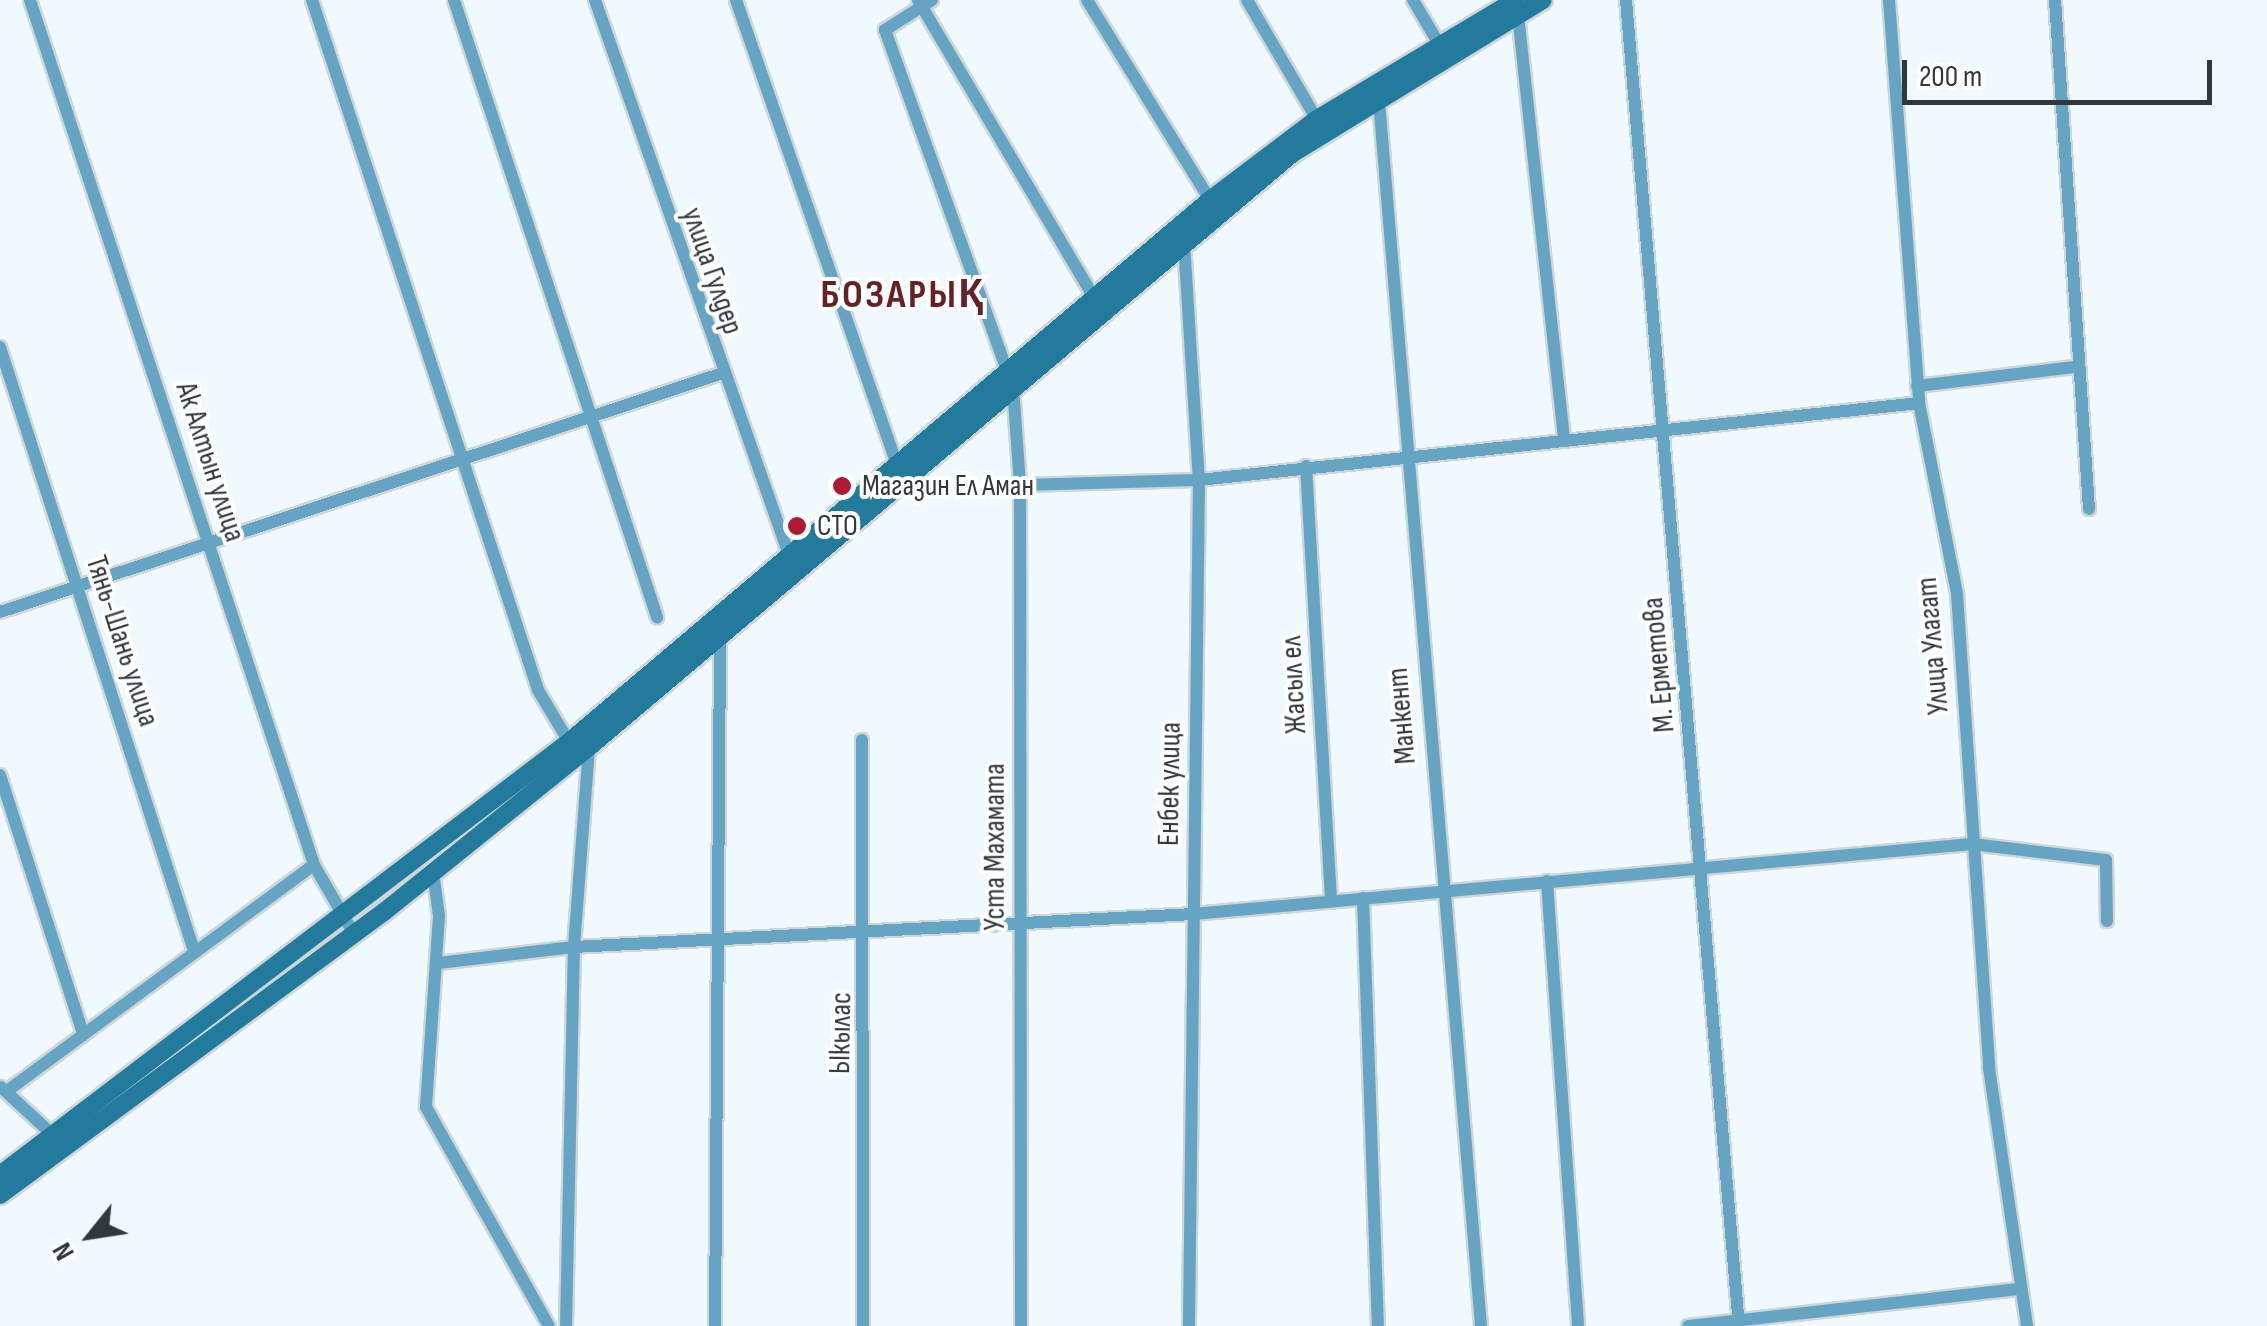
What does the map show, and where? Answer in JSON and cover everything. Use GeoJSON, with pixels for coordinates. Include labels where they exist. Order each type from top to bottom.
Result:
{"type":"FeatureCollection","features":[{"type":"Feature","properties":{"kind":"main road"},"geometry":{"type":"LineString","coordinates":[[0,1195],[354,934],[589,747],[720,636],[1095,298],[1210,200],[1439,44],[1517,8],[1544,0]]}},
{"type":"Feature","properties":{"kind":"main road"},"geometry":{"type":"LineString","coordinates":[[0,1176],[569,742],[897,466],[1184,243],[1321,126],[1379,101],[1517,8]]}},
{"type":"Feature","properties":{"kind":"street","name":"Ак Алтын улица"},"geometry":{"type":"LineString","coordinates":[[30,0],[314,865],[354,934]]}},
{"type":"Feature","properties":{"kind":"street"},"geometry":{"type":"LineString","coordinates":[[312,0],[538,690],[569,742]]}},
{"type":"Feature","properties":{"kind":"street"},"geometry":{"type":"LineString","coordinates":[[454,0],[657,617]]}},
{"type":"Feature","properties":{"kind":"street","name":"улица Гулдер"},"geometry":{"type":"LineString","coordinates":[[596,0],[720,374],[789,556]]}},
{"type":"Feature","properties":{"kind":"street"},"geometry":{"type":"LineString","coordinates":[[736,0],[897,466]]}},
{"type":"Feature","properties":{"kind":"street"},"geometry":{"type":"LineString","coordinates":[[1087,0],[1210,200]]}},
{"type":"Feature","properties":{"kind":"street"},"geometry":{"type":"LineString","coordinates":[[1247,0],[1321,126]]}},
{"type":"Feature","properties":{"kind":"street"},"geometry":{"type":"LineString","coordinates":[[1413,0],[1439,44]]}},
{"type":"Feature","properties":{"kind":"street","name":"М. Ерметова"},"geometry":{"type":"LineString","coordinates":[[1626,0],[1739,1324]]}},
{"type":"Feature","properties":{"kind":"street","name":"Улица Улагат"},"geometry":{"type":"LineString","coordinates":[[1889,0],[1917,386],[1957,594],[1972,844],[2019,1289],[2028,1326]]}},
{"type":"Feature","properties":{"kind":"street"},"geometry":{"type":"LineString","coordinates":[[2054,0],[2075,367],[2090,509]]}},
{"type":"Feature","properties":{"kind":"street"},"geometry":{"type":"LineString","coordinates":[[924,2],[1095,298]]}},
{"type":"Feature","properties":{"kind":"street","name":"Уста Махамата"},"geometry":{"type":"LineString","coordinates":[[924,2],[884,30],[1010,378],[1020,485],[1021,1326]]}},
{"type":"Feature","properties":{"kind":"street"},"geometry":{"type":"LineString","coordinates":[[1517,8],[1564,440]]}},
{"type":"Feature","properties":{"kind":"street","name":"Манкент"},"geometry":{"type":"LineString","coordinates":[[1379,101],[1404,454],[1481,1326]]}},
{"type":"Feature","properties":{"kind":"street","name":"Енбек улица"},"geometry":{"type":"LineString","coordinates":[[1184,243],[1199,480],[1189,1326]]}},
{"type":"Feature","properties":{"kind":"street","name":"Тянь-Шань улица"},"geometry":{"type":"LineString","coordinates":[[0,347],[194,951]]}},
{"type":"Feature","properties":{"kind":"street"},"geometry":{"type":"LineString","coordinates":[[1917,386],[2075,367]]}},
{"type":"Feature","properties":{"kind":"street"},"geometry":{"type":"LineString","coordinates":[[0,612],[720,374]]}},
{"type":"Feature","properties":{"kind":"street"},"geometry":{"type":"LineString","coordinates":[[1020,485],[1199,480],[1404,454],[1664,432],[1919,403]]}},
{"type":"Feature","properties":{"kind":"street","name":"Жасыл ел"},"geometry":{"type":"LineString","coordinates":[[1306,466],[1331,901]]}},
{"type":"Feature","properties":{"kind":"street"},"geometry":{"type":"LineString","coordinates":[[715,1326],[720,636]]}},
{"type":"Feature","properties":{"kind":"street","name":"Ыкылас"},"geometry":{"type":"LineString","coordinates":[[862,740],[867,931],[864,1326]]}},
{"type":"Feature","properties":{"kind":"street"},"geometry":{"type":"LineString","coordinates":[[566,1326],[574,947],[589,747]]}},
{"type":"Feature","properties":{"kind":"street"},"geometry":{"type":"LineString","coordinates":[[0,776],[82,1032]]}},
{"type":"Feature","properties":{"kind":"street"},"geometry":{"type":"LineString","coordinates":[[438,964],[574,947],[1193,914],[1972,844],[2106,860],[2107,921]]}},
{"type":"Feature","properties":{"kind":"street"},"geometry":{"type":"LineString","coordinates":[[54,1136],[3,1089],[314,865]]}},
{"type":"Feature","properties":{"kind":"street"},"geometry":{"type":"LineString","coordinates":[[433,872],[438,964],[426,1107],[548,1326]]}},
{"type":"Feature","properties":{"kind":"street"},"geometry":{"type":"LineString","coordinates":[[1547,881],[1578,1326]]}},
{"type":"Feature","properties":{"kind":"street"},"geometry":{"type":"LineString","coordinates":[[1363,898],[1378,1326]]}},
{"type":"Feature","properties":{"kind":"street"},"geometry":{"type":"LineString","coordinates":[[1688,1326],[1739,1324],[2019,1289]]}},
{"type":"Feature","properties":{"kind":"place","name":"Магазин Ел Аман"},"geometry":{"type":"Point","coordinates":[842,486]}},
{"type":"Feature","properties":{"kind":"place","name":"СТО"},"geometry":{"type":"Point","coordinates":[797,526]}},
{"type":"Feature","properties":{"kind":"district","name":"БОЗАРЫҚ"},"geometry":{"type":"Point","coordinates":[903,295]}}]}
